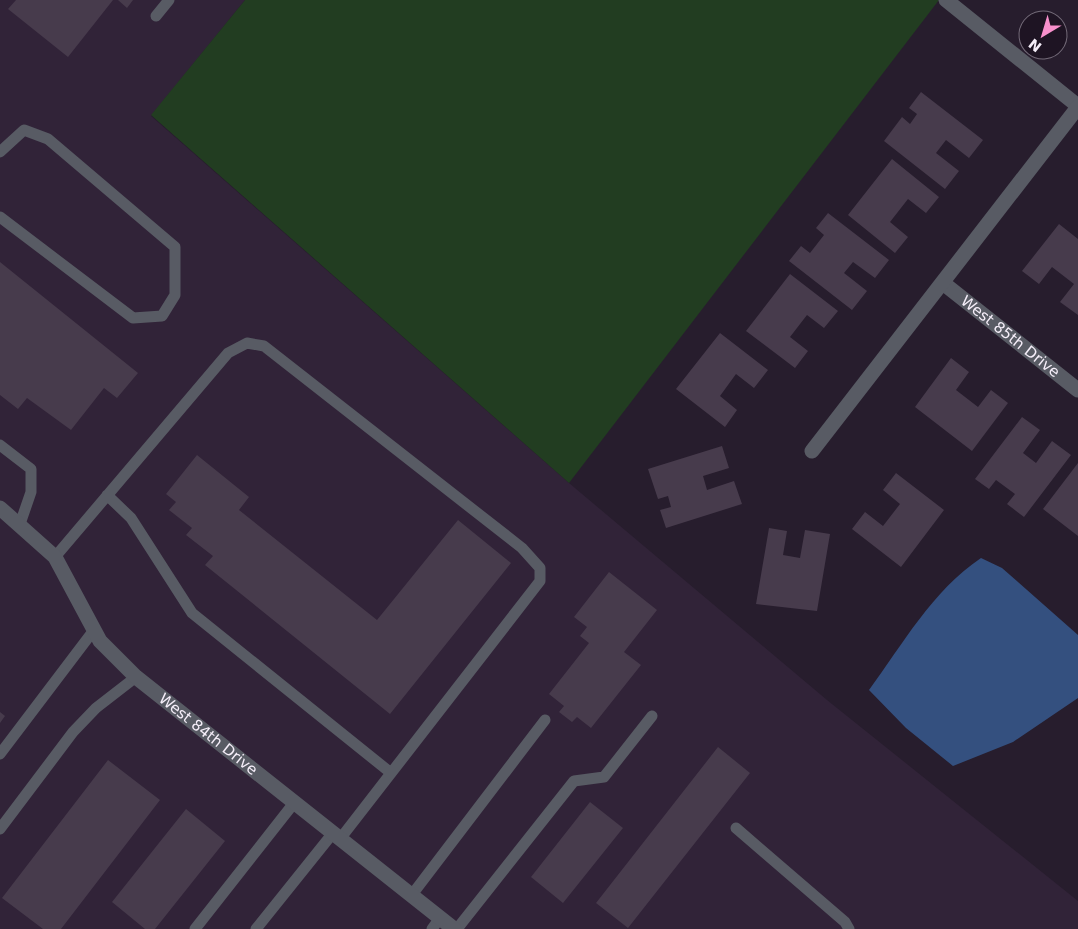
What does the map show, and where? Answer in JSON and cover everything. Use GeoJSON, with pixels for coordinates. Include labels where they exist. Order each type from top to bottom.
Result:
{"type":"FeatureCollection","features":[{"type":"Feature","properties":{"kind":"street"},"geometry":{"type":"LineString","coordinates":[[812,450],[1078,106],[946,0]]}},
{"type":"Feature","properties":{"kind":"street","name":"West 85th Drive"},"geometry":{"type":"LineString","coordinates":[[943,283],[1078,390]]}},
{"type":"Feature","properties":{"kind":"street","name":"West 84th Drive"},"geometry":{"type":"LineString","coordinates":[[2,513],[20,524],[55,557],[100,641],[136,677],[411,896],[436,924],[455,929]]}},
{"type":"Feature","properties":{"kind":"lane"},"geometry":{"type":"LineString","coordinates":[[156,16],[169,0]]}},
{"type":"Feature","properties":{"kind":"lane"},"geometry":{"type":"LineString","coordinates":[[0,152],[24,130],[48,139],[176,247],[174,295],[162,316],[134,318],[0,217]]}},
{"type":"Feature","properties":{"kind":"lane"},"geometry":{"type":"LineString","coordinates":[[55,557],[228,352],[246,343],[264,346],[522,548],[540,568],[540,581],[391,773],[256,929]]}},
{"type":"Feature","properties":{"kind":"lane"},"geometry":{"type":"LineString","coordinates":[[0,445],[31,470],[31,492],[20,524]]}},
{"type":"Feature","properties":{"kind":"lane"},"geometry":{"type":"LineString","coordinates":[[107,495],[132,518],[192,613],[391,773]]}},
{"type":"Feature","properties":{"kind":"lane"},"geometry":{"type":"LineString","coordinates":[[0,754],[94,630]]}},
{"type":"Feature","properties":{"kind":"lane"},"geometry":{"type":"LineString","coordinates":[[0,829],[74,732],[96,708],[136,677]]}},
{"type":"Feature","properties":{"kind":"lane"},"geometry":{"type":"LineString","coordinates":[[455,929],[574,781],[604,777],[652,716]]}},
{"type":"Feature","properties":{"kind":"lane"},"geometry":{"type":"LineString","coordinates":[[411,896],[545,720]]}},
{"type":"Feature","properties":{"kind":"lane"},"geometry":{"type":"LineString","coordinates":[[195,929],[294,803]]}},
{"type":"Feature","properties":{"kind":"lane"},"geometry":{"type":"LineString","coordinates":[[736,828],[845,922],[850,929]]}},
{"type":"Feature","properties":{"kind":"shaded area"},"geometry":{"type":"Polygon","coordinates":[[[0,0],[245,0],[151,116],[569,483],[827,700],[1078,901],[1078,929],[0,929],[0,0]]]}},
{"type":"Feature","properties":{"kind":"green space"},"geometry":{"type":"Polygon","coordinates":[[[245,0],[939,0],[569,483],[151,115],[245,0]]]}},
{"type":"Feature","properties":{"kind":"water"},"geometry":{"type":"Polygon","coordinates":[[[981,558],[1002,568],[1078,635],[1078,698],[1013,742],[953,766],[906,728],[869,690],[933,602],[964,571],[981,558]]]}},
{"type":"Feature","properties":{"kind":"building"},"geometry":{"type":"Polygon","coordinates":[[[16,0],[113,0],[68,57],[8,9],[16,0]]]}},
{"type":"Feature","properties":{"kind":"building"},"geometry":{"type":"Polygon","coordinates":[[[118,0],[133,0],[127,8],[118,0]]]}},
{"type":"Feature","properties":{"kind":"building"},"geometry":{"type":"Polygon","coordinates":[[[921,92],[983,140],[969,158],[946,140],[936,153],[959,171],[945,189],[884,141],[902,117],[910,124],[917,114],[909,108],[921,92]]]}},
{"type":"Feature","properties":{"kind":"building"},"geometry":{"type":"Polygon","coordinates":[[[892,159],[939,197],[926,213],[908,199],[890,222],[908,237],[895,253],[848,215],[892,159]]]}},
{"type":"Feature","properties":{"kind":"building"},"geometry":{"type":"Polygon","coordinates":[[[828,213],[889,260],[875,278],[853,262],[844,273],[867,291],[852,310],[789,261],[801,246],[810,253],[824,235],[816,228],[828,213]]]}},
{"type":"Feature","properties":{"kind":"building"},"geometry":{"type":"Polygon","coordinates":[[[1059,224],[1078,239],[1078,315],[1060,302],[1074,284],[1052,267],[1039,284],[1022,271],[1059,224]]]}},
{"type":"Feature","properties":{"kind":"building"},"geometry":{"type":"Polygon","coordinates":[[[0,262],[138,373],[117,398],[104,388],[71,430],[27,398],[18,409],[0,395],[0,262]]]}},
{"type":"Feature","properties":{"kind":"building"},"geometry":{"type":"Polygon","coordinates":[[[790,274],[838,311],[824,328],[807,315],[790,337],[808,351],[795,368],[746,331],[790,274]]]}},
{"type":"Feature","properties":{"kind":"building"},"geometry":{"type":"Polygon","coordinates":[[[720,333],[768,370],[754,388],[736,374],[720,396],[737,410],[725,427],[676,389],[720,333]]]}},
{"type":"Feature","properties":{"kind":"building"},"geometry":{"type":"Polygon","coordinates":[[[951,358],[969,372],[956,390],[978,407],[991,390],[1008,403],[972,451],[915,407],[951,358]]]}},
{"type":"Feature","properties":{"kind":"building"},"geometry":{"type":"Polygon","coordinates":[[[1022,417],[1040,430],[1023,453],[1036,463],[1052,441],[1071,455],[1024,517],[1007,504],[1015,494],[996,480],[989,489],[975,479],[1022,417]]]}},
{"type":"Feature","properties":{"kind":"building"},"geometry":{"type":"Polygon","coordinates":[[[722,446],[729,468],[703,476],[707,490],[734,481],[742,504],[666,528],[660,510],[671,507],[668,496],[658,499],[648,469],[722,446]]]}},
{"type":"Feature","properties":{"kind":"building"},"geometry":{"type":"Polygon","coordinates":[[[197,455],[249,497],[239,510],[377,620],[458,520],[511,563],[390,714],[205,565],[213,556],[186,535],[192,528],[169,510],[176,502],[166,494],[197,455]]]}},
{"type":"Feature","properties":{"kind":"building"},"geometry":{"type":"Polygon","coordinates":[[[1078,463],[1078,536],[1043,509],[1078,463]]]}},
{"type":"Feature","properties":{"kind":"building"},"geometry":{"type":"Polygon","coordinates":[[[896,473],[944,510],[901,567],[852,529],[865,512],[883,526],[900,504],[883,490],[896,473]]]}},
{"type":"Feature","properties":{"kind":"building"},"geometry":{"type":"Polygon","coordinates":[[[769,528],[787,531],[783,555],[800,558],[805,530],[830,534],[817,611],[756,604],[769,528]]]}},
{"type":"Feature","properties":{"kind":"building"},"geometry":{"type":"Polygon","coordinates":[[[609,572],[657,610],[624,652],[641,665],[591,728],[577,717],[572,722],[559,712],[564,706],[549,694],[589,643],[580,636],[587,627],[574,617],[609,572]]]}},
{"type":"Feature","properties":{"kind":"building"},"geometry":{"type":"Polygon","coordinates":[[[0,712],[5,716],[0,723],[0,712]]]}},
{"type":"Feature","properties":{"kind":"building"},"geometry":{"type":"Polygon","coordinates":[[[718,747],[750,773],[628,928],[596,903],[718,747]]]}},
{"type":"Feature","properties":{"kind":"building"},"geometry":{"type":"Polygon","coordinates":[[[108,760],[160,800],[61,929],[43,929],[2,898],[108,760]]]}},
{"type":"Feature","properties":{"kind":"building"},"geometry":{"type":"Polygon","coordinates":[[[590,802],[623,828],[563,903],[531,877],[590,802]]]}},
{"type":"Feature","properties":{"kind":"building"},"geometry":{"type":"Polygon","coordinates":[[[186,809],[225,841],[155,929],[145,929],[112,902],[186,809]]]}}]}
